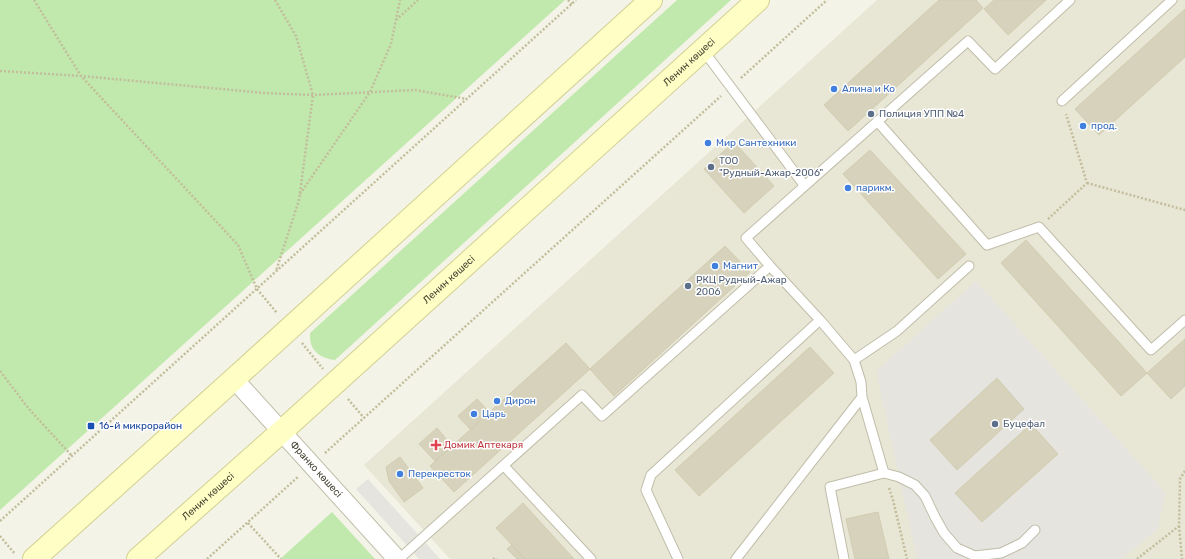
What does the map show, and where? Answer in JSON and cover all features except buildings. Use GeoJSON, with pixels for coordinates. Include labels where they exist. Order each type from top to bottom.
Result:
{"type":"FeatureCollection","features":[{"type":"Feature","properties":{"kind":"main road"},"geometry":{"type":"LineString","coordinates":[[34,559],[290,329],[651,0]]}},
{"type":"Feature","properties":{"kind":"main road","name":"Ленин көшесі"},"geometry":{"type":"LineString","coordinates":[[138,559],[282,432],[758,0]]}},
{"type":"Feature","properties":{"kind":"street","name":"Франко көшесі"},"geometry":{"type":"LineString","coordinates":[[234,379],[398,559]]}},
{"type":"Feature","properties":{"kind":"lane"},"geometry":{"type":"LineString","coordinates":[[884,473],[862,397],[861,382],[854,360],[746,238],[968,41],[995,69],[1070,0]]}},
{"type":"Feature","properties":{"kind":"lane"},"geometry":{"type":"LineString","coordinates":[[1062,100],[1172,0]]}},
{"type":"Feature","properties":{"kind":"lane"},"geometry":{"type":"LineString","coordinates":[[703,50],[804,185]]}},
{"type":"Feature","properties":{"kind":"lane"},"geometry":{"type":"LineString","coordinates":[[877,121],[987,245],[1039,228],[1151,350],[1185,320]]}},
{"type":"Feature","properties":{"kind":"lane"},"geometry":{"type":"LineString","coordinates":[[398,559],[582,395],[602,416],[770,266]]}},
{"type":"Feature","properties":{"kind":"lane"},"geometry":{"type":"LineString","coordinates":[[854,360],[897,331],[969,266]]}},
{"type":"Feature","properties":{"kind":"lane"},"geometry":{"type":"LineString","coordinates":[[678,559],[646,490],[651,475],[820,320]]}},
{"type":"Feature","properties":{"kind":"lane"},"geometry":{"type":"LineString","coordinates":[[736,559],[862,397]]}},
{"type":"Feature","properties":{"kind":"lane"},"geometry":{"type":"LineString","coordinates":[[504,466],[591,559]]}},
{"type":"Feature","properties":{"kind":"lane"},"geometry":{"type":"LineString","coordinates":[[844,559],[830,488],[884,473],[899,477],[915,484],[925,496],[941,527],[957,548],[975,556],[1001,553],[1022,543],[1035,530]]}},
{"type":"Feature","properties":{"kind":"path"},"geometry":{"type":"LineString","coordinates":[[34,0],[81,76],[238,245],[257,289],[364,418]]}},
{"type":"Feature","properties":{"kind":"path"},"geometry":{"type":"LineString","coordinates":[[275,0],[296,36],[313,95],[299,200],[276,272]]}},
{"type":"Feature","properties":{"kind":"path"},"geometry":{"type":"LineString","coordinates":[[300,195],[370,92],[391,44],[400,0]]}},
{"type":"Feature","properties":{"kind":"path"},"geometry":{"type":"LineString","coordinates":[[395,21],[418,0]]}},
{"type":"Feature","properties":{"kind":"path"},"geometry":{"type":"LineString","coordinates":[[568,0],[572,4]]}},
{"type":"Feature","properties":{"kind":"path"},"geometry":{"type":"LineString","coordinates":[[0,521],[576,0]]}},
{"type":"Feature","properties":{"kind":"path"},"geometry":{"type":"LineString","coordinates":[[207,559],[827,0]]}},
{"type":"Feature","properties":{"kind":"path"},"geometry":{"type":"LineString","coordinates":[[0,70],[265,93],[313,95],[415,90],[467,99]]}},
{"type":"Feature","properties":{"kind":"path"},"geometry":{"type":"LineString","coordinates":[[1062,100],[1087,183]]}},
{"type":"Feature","properties":{"kind":"path"},"geometry":{"type":"LineString","coordinates":[[1087,183],[1185,210]]}},
{"type":"Feature","properties":{"kind":"path"},"geometry":{"type":"LineString","coordinates":[[1039,228],[1087,183]]}},
{"type":"Feature","properties":{"kind":"path"},"geometry":{"type":"LineString","coordinates":[[0,371],[30,409],[72,456]]}},
{"type":"Feature","properties":{"kind":"path"},"geometry":{"type":"LineString","coordinates":[[1182,559],[1179,526],[1180,479],[1185,472]]}},
{"type":"Feature","properties":{"kind":"path"},"geometry":{"type":"LineString","coordinates":[[884,473],[893,500],[907,559]]}},
{"type":"Feature","properties":{"kind":"path"},"geometry":{"type":"LineString","coordinates":[[248,523],[281,559]]}},
{"type":"Feature","properties":{"kind":"path"},"geometry":{"type":"LineString","coordinates":[[1137,559],[1179,526]]}},
{"type":"Feature","properties":{"kind":"path"},"geometry":{"type":"LineString","coordinates":[[0,536],[20,559]]}},
{"type":"Feature","properties":{"kind":"path"},"geometry":{"type":"LineString","coordinates":[[493,559],[497,559]]}},
{"type":"Feature","properties":{"kind":"shaded area"},"geometry":{"type":"Polygon","coordinates":[[[877,0],[1185,0],[1185,559],[450,559],[364,465],[877,0]]]}},
{"type":"Feature","properties":{"kind":"shaded area","name":"Буцефал"},"geometry":{"type":"Polygon","coordinates":[[[976,281],[1166,493],[1157,530],[1121,559],[917,559],[876,371],[976,281]]]}},
{"type":"Feature","properties":{"kind":"shaded area"},"geometry":{"type":"Polygon","coordinates":[[[368,479],[440,559],[419,559],[356,489],[368,479]]]}},
{"type":"Feature","properties":{"kind":"green space"},"geometry":{"type":"Polygon","coordinates":[[[0,0],[565,0],[0,510],[0,0]]]}},
{"type":"Feature","properties":{"kind":"green space"},"geometry":{"type":"Polygon","coordinates":[[[677,0],[731,0],[335,360],[324,357],[312,348],[310,333],[677,0]]]}},
{"type":"Feature","properties":{"kind":"green space"},"geometry":{"type":"Polygon","coordinates":[[[332,512],[375,559],[280,559],[332,512]]]}},
{"type":"Feature","properties":{"kind":"place","name":"Алина и Ко"},"geometry":{"type":"Point","coordinates":[834,89]}},
{"type":"Feature","properties":{"kind":"place","name":"Полиция УПП №4"},"geometry":{"type":"Point","coordinates":[871,114]}},
{"type":"Feature","properties":{"kind":"place","name":"прод."},"geometry":{"type":"Point","coordinates":[1083,126]}},
{"type":"Feature","properties":{"kind":"place","name":"Мир Сантехники"},"geometry":{"type":"Point","coordinates":[708,143]}},
{"type":"Feature","properties":{"kind":"place","name":"ТОО \"Рудный-Ажар-2006\""},"geometry":{"type":"Point","coordinates":[711,167]}},
{"type":"Feature","properties":{"kind":"place","name":"парикм."},"geometry":{"type":"Point","coordinates":[848,188]}},
{"type":"Feature","properties":{"kind":"place","name":"Магнит"},"geometry":{"type":"Point","coordinates":[715,266]}},
{"type":"Feature","properties":{"kind":"place","name":"РКЦ Рудный-Ажар 2006"},"geometry":{"type":"Point","coordinates":[688,286]}},
{"type":"Feature","properties":{"kind":"place","name":"Дирон"},"geometry":{"type":"Point","coordinates":[497,401]}},
{"type":"Feature","properties":{"kind":"place","name":"Царь"},"geometry":{"type":"Point","coordinates":[474,414]}},
{"type":"Feature","properties":{"kind":"place","name":"Буцефал"},"geometry":{"type":"Point","coordinates":[995,424]}},
{"type":"Feature","properties":{"kind":"place","name":"16-й микрорайон"},"geometry":{"type":"Point","coordinates":[91,426]}},
{"type":"Feature","properties":{"kind":"place","name":"Домик Аптекаря"},"geometry":{"type":"Point","coordinates":[436,445]}},
{"type":"Feature","properties":{"kind":"place","name":"Перекресток"},"geometry":{"type":"Point","coordinates":[400,474]}}]}
